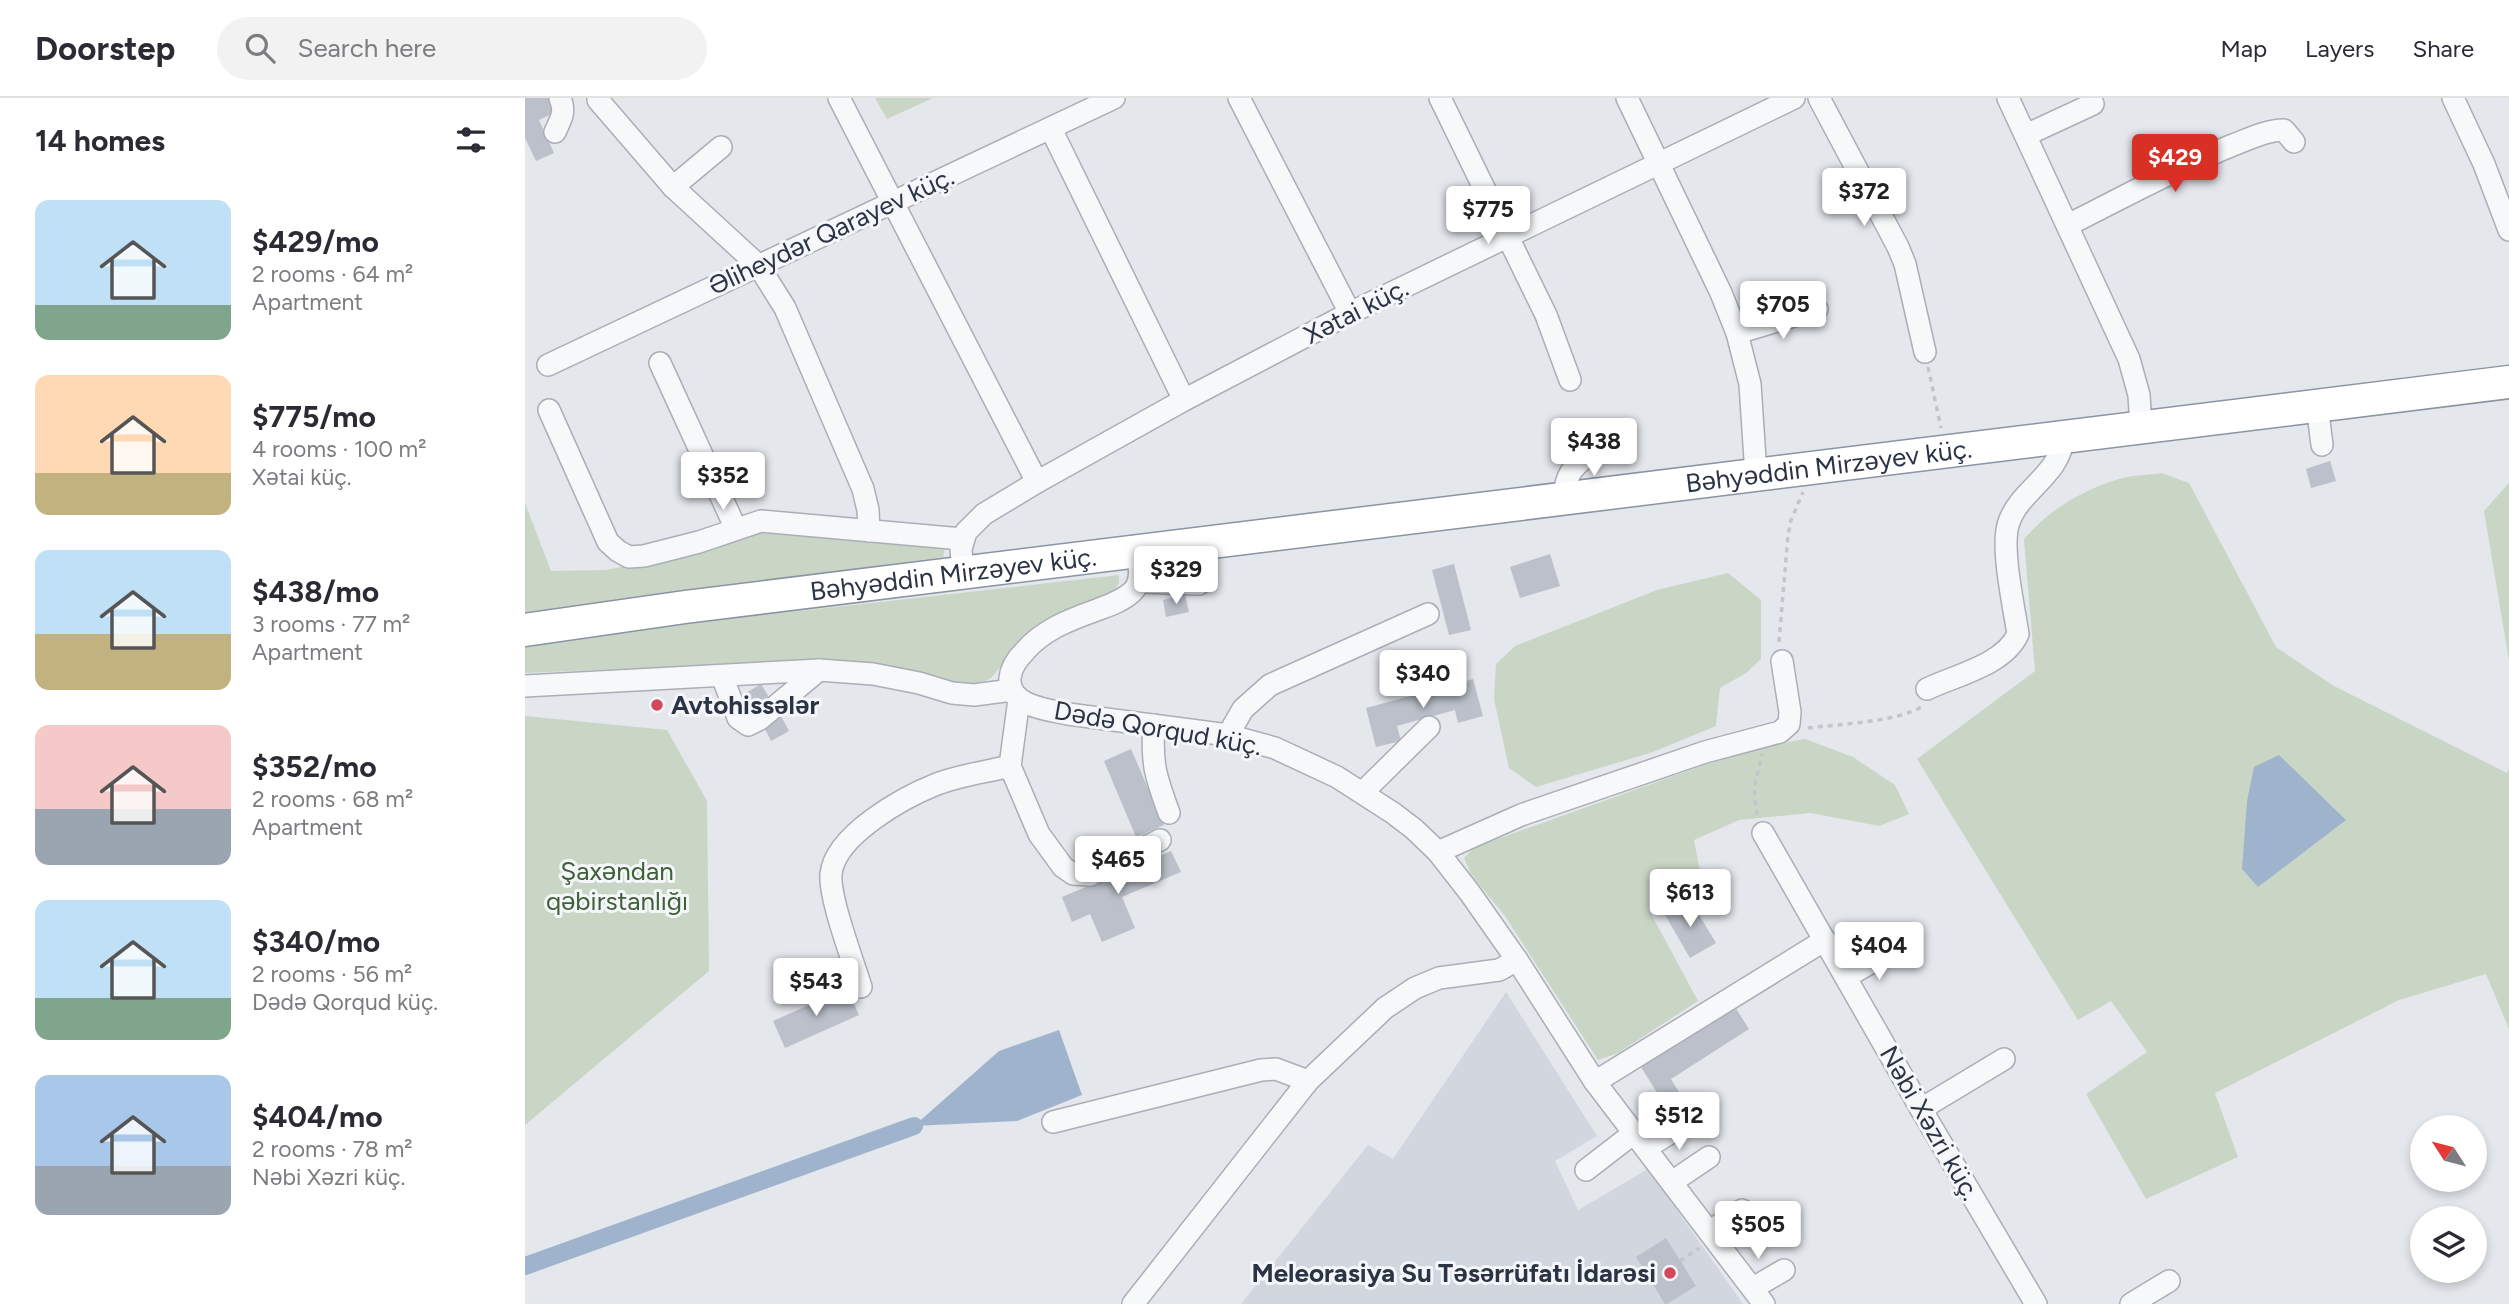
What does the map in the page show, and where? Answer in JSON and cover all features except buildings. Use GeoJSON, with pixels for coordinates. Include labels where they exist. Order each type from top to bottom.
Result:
{"type":"FeatureCollection","features":[{"type":"Feature","properties":{"kind":"highway","name":"Bəhyəddin Mirzəyev küç."},"geometry":{"type":"LineString","coordinates":[[525,630],[698,605],[963,573],[1139,567],[1564,498],[2509,382]]}},
{"type":"Feature","properties":{"kind":"street"},"geometry":{"type":"LineString","coordinates":[[555,132],[564,107],[560,98]]}},
{"type":"Feature","properties":{"kind":"street"},"geometry":{"type":"LineString","coordinates":[[839,98],[1037,482]]}},
{"type":"Feature","properties":{"kind":"street","name":"Əliheydər Qarayev küç."},"geometry":{"type":"LineString","coordinates":[[548,365],[1114,98]]}},
{"type":"Feature","properties":{"kind":"street"},"geometry":{"type":"LineString","coordinates":[[1240,98],[1350,313]]}},
{"type":"Feature","properties":{"kind":"street"},"geometry":{"type":"LineString","coordinates":[[1440,98],[1555,335],[1570,380]]}},
{"type":"Feature","properties":{"kind":"street"},"geometry":{"type":"LineString","coordinates":[[1627,98],[1721,293],[1737,333],[1750,384],[1756,475]]}},
{"type":"Feature","properties":{"kind":"street","name":"Xətai küç."},"geometry":{"type":"LineString","coordinates":[[962,540],[966,532],[984,514],[1184,400],[1350,313],[1794,98]]}},
{"type":"Feature","properties":{"kind":"street"},"geometry":{"type":"LineString","coordinates":[[1819,98],[1898,247],[1905,264],[1925,352]]}},
{"type":"Feature","properties":{"kind":"street"},"geometry":{"type":"LineString","coordinates":[[2008,98],[2135,375],[2141,427]]}},
{"type":"Feature","properties":{"kind":"street"},"geometry":{"type":"LineString","coordinates":[[2453,98],[2484,164],[2509,230]]}},
{"type":"Feature","properties":{"kind":"street"},"geometry":{"type":"LineString","coordinates":[[598,100],[673,187],[758,265],[785,308],[863,488],[869,510],[869,531]]}},
{"type":"Feature","properties":{"kind":"street"},"geometry":{"type":"LineString","coordinates":[[2026,135],[2092,104]]}},
{"type":"Feature","properties":{"kind":"street"},"geometry":{"type":"LineString","coordinates":[[1051,129],[1184,400]]}},
{"type":"Feature","properties":{"kind":"street"},"geometry":{"type":"LineString","coordinates":[[2068,225],[2202,158],[2253,137],[2284,130],[2294,142]]}},
{"type":"Feature","properties":{"kind":"street"},"geometry":{"type":"LineString","coordinates":[[673,187],[721,146]]}},
{"type":"Feature","properties":{"kind":"street"},"geometry":{"type":"LineString","coordinates":[[1737,333],[1817,309]]}},
{"type":"Feature","properties":{"kind":"street"},"geometry":{"type":"LineString","coordinates":[[660,363],[736,529]]}},
{"type":"Feature","properties":{"kind":"street"},"geometry":{"type":"LineString","coordinates":[[2317,405],[2322,445]]}},
{"type":"Feature","properties":{"kind":"street"},"geometry":{"type":"LineString","coordinates":[[549,410],[608,542],[629,557],[644,556],[699,542],[761,521],[962,540],[963,573]]}},
{"type":"Feature","properties":{"kind":"street"},"geometry":{"type":"LineString","coordinates":[[1930,688],[2002,656],[2013,647],[2018,634],[2004,540],[2008,524],[2020,502],[2062,452],[2063,438]]}},
{"type":"Feature","properties":{"kind":"street"},"geometry":{"type":"LineString","coordinates":[[1564,498],[1564,482],[1570,472],[1599,446]]}},
{"type":"Feature","properties":{"kind":"street"},"geometry":{"type":"LineString","coordinates":[[1160,840],[1090,875],[1073,874],[1063,867],[1039,834],[1010,766],[1016,695],[1010,680],[1013,668],[1033,642],[1051,629],[1073,618],[1119,602],[1134,591],[1139,567],[1199,584]]}},
{"type":"Feature","properties":{"kind":"street"},"geometry":{"type":"LineString","coordinates":[[1228,735],[1243,709],[1270,685],[1429,614]]}},
{"type":"Feature","properties":{"kind":"street"},"geometry":{"type":"LineString","coordinates":[[1438,852],[1521,815],[1705,752],[1780,732],[1789,723],[1790,712],[1782,661]]}},
{"type":"Feature","properties":{"kind":"street"},"geometry":{"type":"LineString","coordinates":[[525,686],[819,670],[873,674],[952,693],[1016,695]]}},
{"type":"Feature","properties":{"kind":"street"},"geometry":{"type":"LineString","coordinates":[[722,676],[737,718],[748,726],[819,670]]}},
{"type":"Feature","properties":{"kind":"street","name":"Dədə Qorqud küç."},"geometry":{"type":"LineString","coordinates":[[1016,695],[1042,709],[1228,735],[1275,748],[1337,777],[1394,813],[1438,852],[1470,893],[1517,960],[1595,1082],[1758,1296]]}},
{"type":"Feature","properties":{"kind":"street"},"geometry":{"type":"LineString","coordinates":[[1154,725],[1153,768],[1168,813]]}},
{"type":"Feature","properties":{"kind":"street"},"geometry":{"type":"LineString","coordinates":[[1363,792],[1429,727]]}},
{"type":"Feature","properties":{"kind":"street"},"geometry":{"type":"LineString","coordinates":[[860,987],[832,891],[831,873],[841,849],[859,830],[907,799],[939,783],[1010,766]]}},
{"type":"Feature","properties":{"kind":"street","name":"Nəbi Xəzri küç."},"geometry":{"type":"LineString","coordinates":[[1763,832],[2036,1304]]}},
{"type":"Feature","properties":{"kind":"street"},"geometry":{"type":"LineString","coordinates":[[1595,1082],[1825,940]]}},
{"type":"Feature","properties":{"kind":"street"},"geometry":{"type":"LineString","coordinates":[[1846,977],[1891,951]]}},
{"type":"Feature","properties":{"kind":"street"},"geometry":{"type":"LineString","coordinates":[[1133,1304],[1308,1081],[1385,1008],[1415,988],[1439,978],[1499,970],[1517,960]]}},
{"type":"Feature","properties":{"kind":"street"},"geometry":{"type":"LineString","coordinates":[[1921,1109],[2004,1059]]}},
{"type":"Feature","properties":{"kind":"street"},"geometry":{"type":"LineString","coordinates":[[1053,1122],[1261,1070],[1276,1069],[1308,1081]]}},
{"type":"Feature","properties":{"kind":"street"},"geometry":{"type":"LineString","coordinates":[[1585,1170],[1640,1141],[1683,1125]]}},
{"type":"Feature","properties":{"kind":"street"},"geometry":{"type":"LineString","coordinates":[[1672,1182],[1709,1157]]}},
{"type":"Feature","properties":{"kind":"street"},"geometry":{"type":"LineString","coordinates":[[1710,1231],[1742,1210]]}},
{"type":"Feature","properties":{"kind":"street"},"geometry":{"type":"LineString","coordinates":[[1758,1296],[1784,1270]]}},
{"type":"Feature","properties":{"kind":"street"},"geometry":{"type":"LineString","coordinates":[[2131,1304],[2169,1280]]}},
{"type":"Feature","properties":{"kind":"path"},"geometry":{"type":"LineString","coordinates":[[1925,352],[1945,453]]}},
{"type":"Feature","properties":{"kind":"path"},"geometry":{"type":"LineString","coordinates":[[1782,661],[1779,626],[1788,535],[1791,520],[1804,490],[1803,470]]}},
{"type":"Feature","properties":{"kind":"path"},"geometry":{"type":"LineString","coordinates":[[1789,723],[1802,729],[1914,712],[1925,705],[1931,696],[1930,688]]}},
{"type":"Feature","properties":{"kind":"path"},"geometry":{"type":"LineString","coordinates":[[1763,832],[1755,809],[1754,789],[1766,735]]}},
{"type":"Feature","properties":{"kind":"shaded area"},"geometry":{"type":"Polygon","coordinates":[[[1506,992],[1597,1136],[1555,1161],[1578,1210],[1648,1169],[1743,1304],[1241,1304],[1368,1145],[1393,1159],[1506,992]]]}},
{"type":"Feature","properties":{"kind":"green space"},"geometry":{"type":"Polygon","coordinates":[[[875,98],[933,98],[887,119],[875,98]]]}},
{"type":"Feature","properties":{"kind":"green space"},"geometry":{"type":"Polygon","coordinates":[[[2162,473],[2189,483],[2276,647],[2334,686],[2507,773],[2509,768],[2509,1029],[2486,974],[2399,1000],[2215,1093],[2238,1157],[2146,1199],[2086,1094],[2147,1052],[2111,1001],[2078,1020],[1917,759],[2035,671],[2024,539],[2055,510],[2092,489],[2124,478],[2162,473]]]}},
{"type":"Feature","properties":{"kind":"green space"},"geometry":{"type":"Polygon","coordinates":[[[2509,483],[2509,661],[2484,511],[2509,483]]]}},
{"type":"Feature","properties":{"kind":"green space"},"geometry":{"type":"Polygon","coordinates":[[[525,503],[551,571],[606,570],[716,548],[756,533],[946,543],[943,557],[525,613],[525,503]]]}},
{"type":"Feature","properties":{"kind":"green space"},"geometry":{"type":"Polygon","coordinates":[[[1728,573],[1761,600],[1761,659],[1746,673],[1720,688],[1716,726],[1653,752],[1536,787],[1509,768],[1494,699],[1496,664],[1515,646],[1657,590],[1728,573]]]}},
{"type":"Feature","properties":{"kind":"green space"},"geometry":{"type":"Polygon","coordinates":[[[1119,575],[1119,583],[1112,593],[1041,623],[991,678],[978,685],[952,683],[875,665],[834,660],[525,673],[525,646],[676,625],[1119,575]]]}},
{"type":"Feature","properties":{"kind":"green space","name":"Şaxəndan qəbirstanlığı"},"geometry":{"type":"Polygon","coordinates":[[[525,716],[667,730],[707,801],[709,971],[525,1125],[525,716]]]}},
{"type":"Feature","properties":{"kind":"green space"},"geometry":{"type":"Polygon","coordinates":[[[1805,739],[1853,757],[1895,785],[1909,814],[1879,826],[1811,813],[1739,820],[1694,840],[1700,872],[1649,910],[1698,1001],[1618,1053],[1598,1060],[1505,916],[1471,874],[1464,858],[1475,847],[1746,750],[1805,739]]]}},
{"type":"Feature","properties":{"kind":"water"},"geometry":{"type":"Polygon","coordinates":[[[2279,755],[2346,820],[2258,887],[2242,869],[2247,801],[2254,767],[2279,755]]]}},
{"type":"Feature","properties":{"kind":"water"},"geometry":{"type":"Polygon","coordinates":[[[1059,1030],[1082,1095],[1017,1121],[914,1126],[999,1051],[1059,1030]]]}},
{"type":"Feature","properties":{"kind":"waterway"},"geometry":{"type":"LineString","coordinates":[[525,1266],[914,1126]]}},
{"type":"Feature","properties":{"kind":"place","name":"Avtohissələr"},"geometry":{"type":"Point","coordinates":[657,705]}},
{"type":"Feature","properties":{"kind":"place","name":"Meleorasiya Su Təsərrüfatı İdarəsi"},"geometry":{"type":"Point","coordinates":[1670,1273]}}]}
